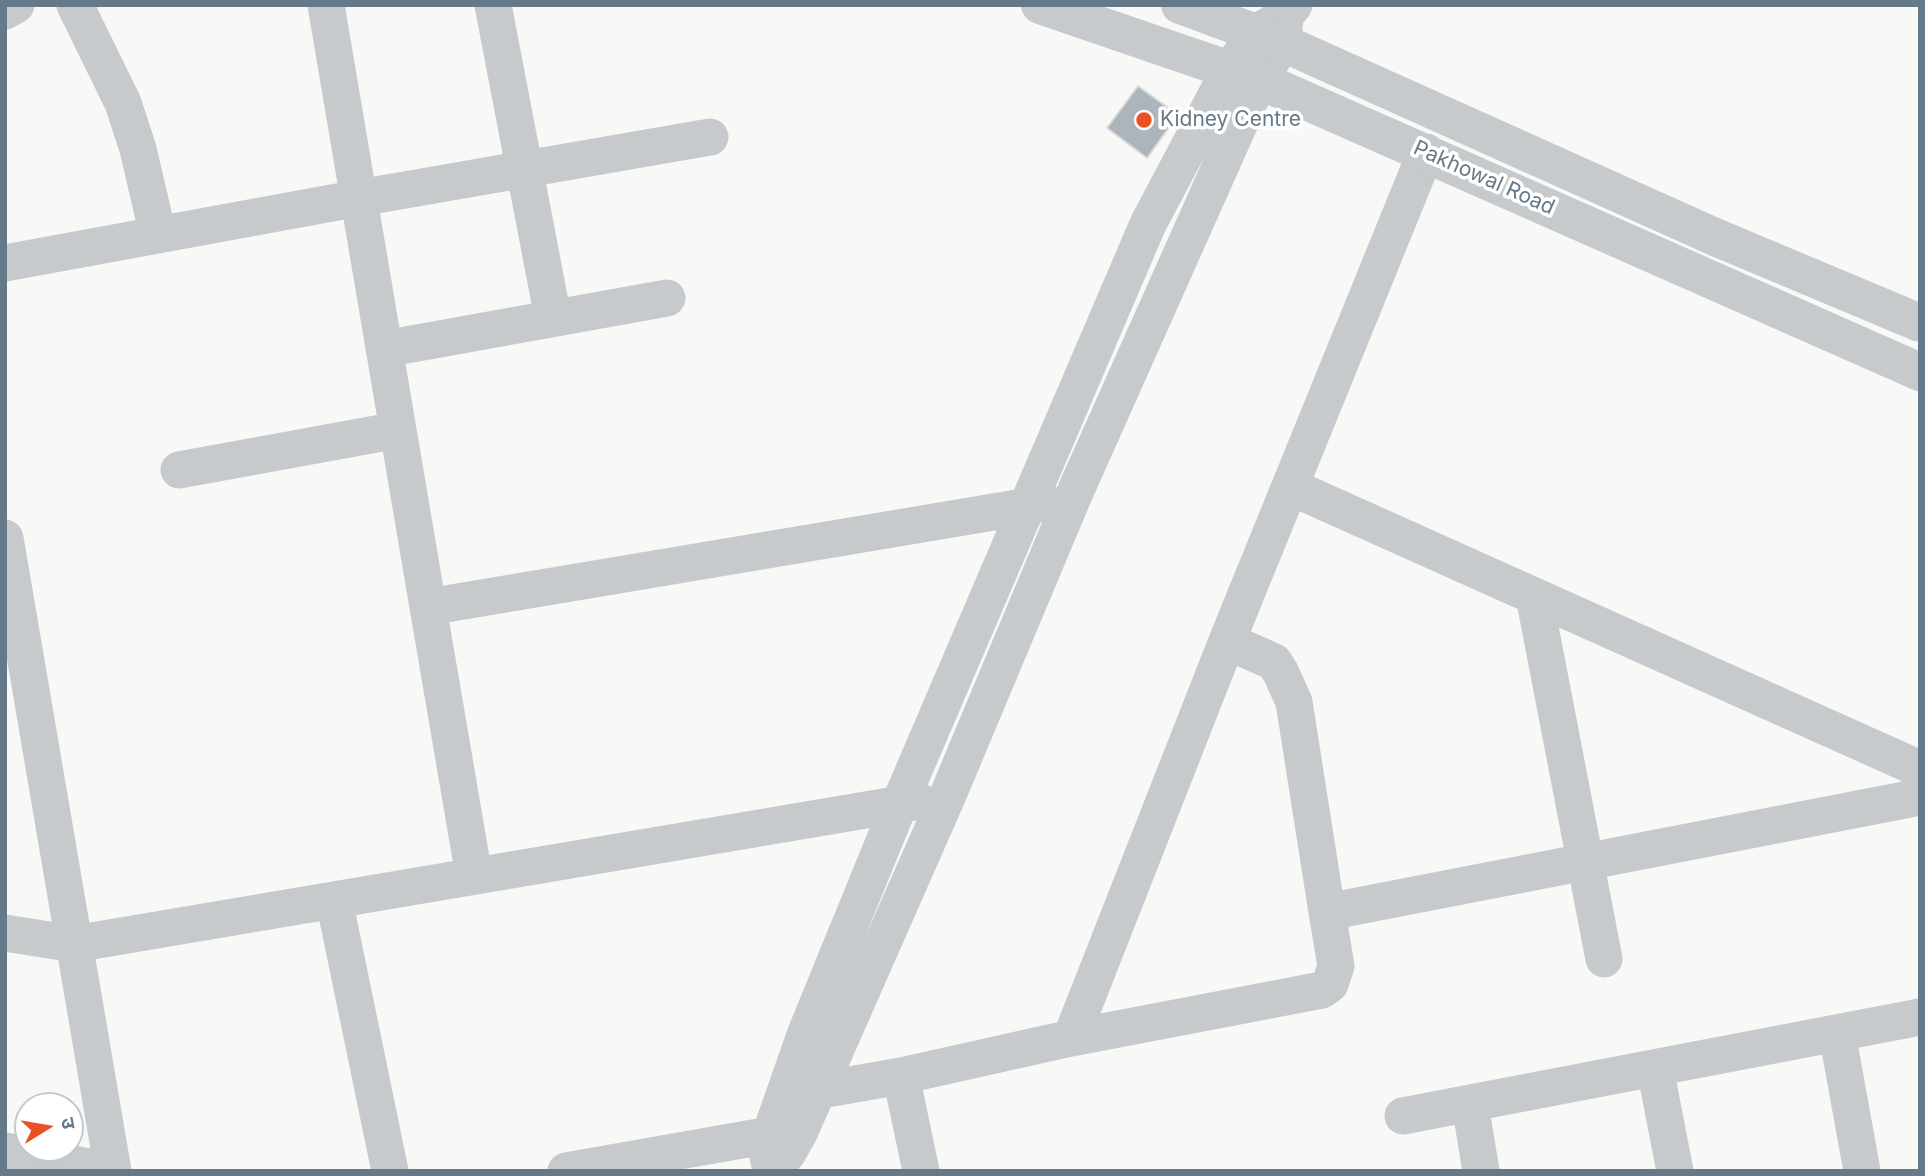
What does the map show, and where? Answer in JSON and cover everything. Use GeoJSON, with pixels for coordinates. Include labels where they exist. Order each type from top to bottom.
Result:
{"type":"FeatureCollection","features":[{"type":"Feature","properties":{"kind":"street"},"geometry":{"type":"LineString","coordinates":[[5,11],[16,5]]}},
{"type":"Feature","properties":{"kind":"street"},"geometry":{"type":"LineString","coordinates":[[75,5],[122,103],[138,149],[158,236]]}},
{"type":"Feature","properties":{"kind":"street"},"geometry":{"type":"LineString","coordinates":[[326,5],[474,876]]}},
{"type":"Feature","properties":{"kind":"street"},"geometry":{"type":"LineString","coordinates":[[493,5],[553,318]]}},
{"type":"Feature","properties":{"kind":"street","name":"Pakhowal Road"},"geometry":{"type":"LineString","coordinates":[[1040,5],[1244,76],[1426,152],[1920,372]]}},
{"type":"Feature","properties":{"kind":"street","name":"Pakhowal Road"},"geometry":{"type":"LineString","coordinates":[[1180,5],[1279,24],[1714,237],[1920,323]]}},
{"type":"Feature","properties":{"kind":"street"},"geometry":{"type":"LineString","coordinates":[[800,1094],[806,1035],[899,805],[1148,224],[1279,24]]}},
{"type":"Feature","properties":{"kind":"street"},"geometry":{"type":"LineString","coordinates":[[566,1171],[778,1152],[800,1094],[947,797],[1244,76]]}},
{"type":"Feature","properties":{"kind":"street"},"geometry":{"type":"LineString","coordinates":[[5,264],[359,198],[710,137]]}},
{"type":"Feature","properties":{"kind":"street"},"geometry":{"type":"LineString","coordinates":[[1071,1038],[1227,641],[1426,152]]}},
{"type":"Feature","properties":{"kind":"street"},"geometry":{"type":"LineString","coordinates":[[384,349],[667,298]]}},
{"type":"Feature","properties":{"kind":"street"},"geometry":{"type":"LineString","coordinates":[[179,470],[398,430]]}},
{"type":"Feature","properties":{"kind":"street"},"geometry":{"type":"LineString","coordinates":[[1291,487],[1920,769]]}},
{"type":"Feature","properties":{"kind":"street"},"geometry":{"type":"LineString","coordinates":[[428,607],[1072,499]]}},
{"type":"Feature","properties":{"kind":"street"},"geometry":{"type":"LineString","coordinates":[[5,538],[111,1171],[5,1151]]}},
{"type":"Feature","properties":{"kind":"street"},"geometry":{"type":"LineString","coordinates":[[1534,596],[1604,959]]}},
{"type":"Feature","properties":{"kind":"street"},"geometry":{"type":"LineString","coordinates":[[800,1094],[1322,990],[1329,984],[1336,965],[1294,702],[1274,662],[1227,641]]}},
{"type":"Feature","properties":{"kind":"street"},"geometry":{"type":"LineString","coordinates":[[5,933],[75,944],[947,797]]}},
{"type":"Feature","properties":{"kind":"street"},"geometry":{"type":"LineString","coordinates":[[1327,912],[1920,797]]}},
{"type":"Feature","properties":{"kind":"street"},"geometry":{"type":"LineString","coordinates":[[334,900],[390,1171]]}},
{"type":"Feature","properties":{"kind":"street"},"geometry":{"type":"LineString","coordinates":[[1403,1116],[1920,1017]]}},
{"type":"Feature","properties":{"kind":"street"},"geometry":{"type":"LineString","coordinates":[[1837,1033],[1862,1171]]}},
{"type":"Feature","properties":{"kind":"street"},"geometry":{"type":"LineString","coordinates":[[1655,1068],[1675,1171]]}},
{"type":"Feature","properties":{"kind":"street"},"geometry":{"type":"LineString","coordinates":[[901,1076],[921,1171]]}},
{"type":"Feature","properties":{"kind":"street"},"geometry":{"type":"LineString","coordinates":[[1469,1104],[1481,1171]]}},
{"type":"Feature","properties":{"kind":"building"},"geometry":{"type":"Polygon","coordinates":[[[1138,86],[1178,115],[1147,158],[1107,128],[1138,86]]]}},
{"type":"Feature","properties":{"kind":"place","name":"Kidney Centre"},"geometry":{"type":"Point","coordinates":[1144,120]}}]}
